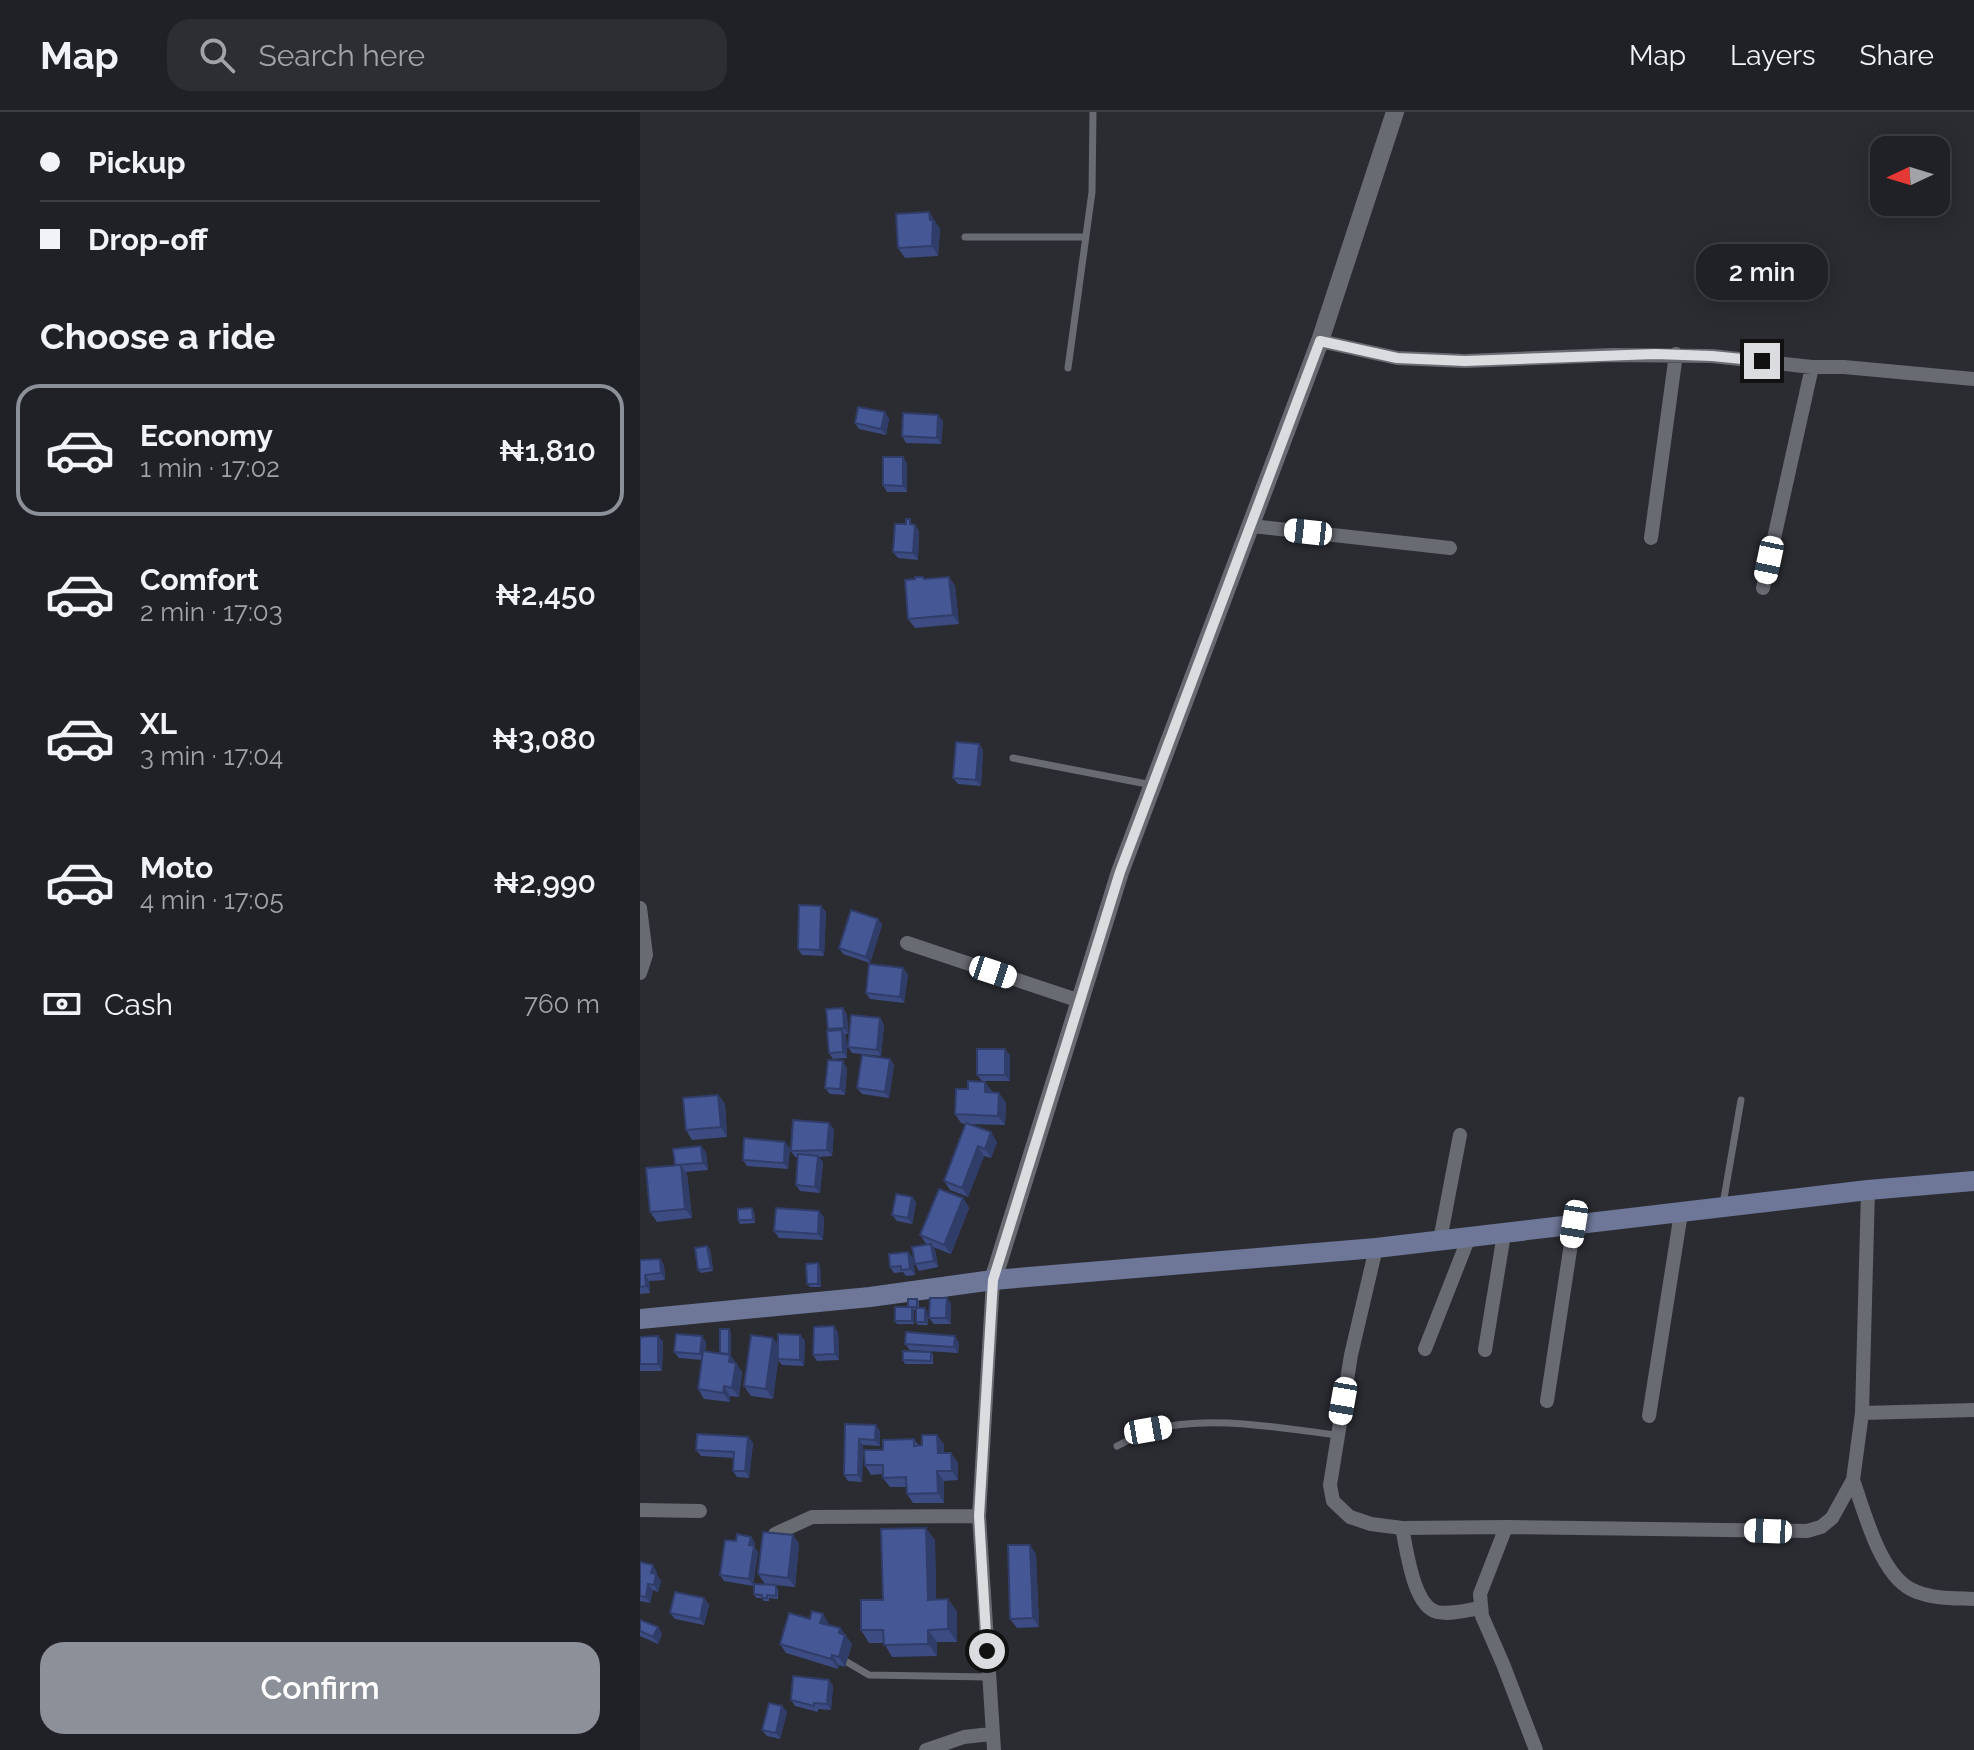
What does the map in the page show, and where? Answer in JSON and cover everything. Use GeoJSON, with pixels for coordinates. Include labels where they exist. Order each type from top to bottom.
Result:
{"type":"FeatureCollection","features":[{"type":"Feature","properties":{"kind":"main road"},"geometry":{"type":"LineString","coordinates":[[640,1319],[870,1297],[993,1280],[1376,1248],[1868,1190],[1974,1181]]}},
{"type":"Feature","properties":{"kind":"street"},"geometry":{"type":"LineString","coordinates":[[994,1750],[979,1516],[993,1280],[1120,872],[1320,341],[1395,112]]}},
{"type":"Feature","properties":{"kind":"street"},"geometry":{"type":"LineString","coordinates":[[1320,341],[1397,358],[1465,361],[1676,354],[1974,379]]}},
{"type":"Feature","properties":{"kind":"street"},"geometry":{"type":"LineString","coordinates":[[1651,538],[1676,354]]}},
{"type":"Feature","properties":{"kind":"street"},"geometry":{"type":"LineString","coordinates":[[1763,588],[1812,367]]}},
{"type":"Feature","properties":{"kind":"street"},"geometry":{"type":"LineString","coordinates":[[1252,526],[1450,548]]}},
{"type":"Feature","properties":{"kind":"street"},"geometry":{"type":"LineString","coordinates":[[640,908],[646,955],[640,973]]}},
{"type":"Feature","properties":{"kind":"street"},"geometry":{"type":"LineString","coordinates":[[907,943],[1080,1001]]}},
{"type":"Feature","properties":{"kind":"street"},"geometry":{"type":"LineString","coordinates":[[1440,1240],[1460,1135]]}},
{"type":"Feature","properties":{"kind":"street"},"geometry":{"type":"LineString","coordinates":[[1376,1248],[1351,1355],[1330,1485],[1333,1501],[1350,1517],[1371,1524],[1402,1528],[1807,1531],[1821,1527],[1832,1518],[1853,1480],[1862,1413],[1868,1190]]}},
{"type":"Feature","properties":{"kind":"street"},"geometry":{"type":"LineString","coordinates":[[1649,1416],[1681,1213]]}},
{"type":"Feature","properties":{"kind":"street"},"geometry":{"type":"LineString","coordinates":[[1547,1401],[1574,1224]]}},
{"type":"Feature","properties":{"kind":"street"},"geometry":{"type":"LineString","coordinates":[[1485,1350],[1504,1234]]}},
{"type":"Feature","properties":{"kind":"street"},"geometry":{"type":"LineString","coordinates":[[1425,1349],[1469,1237]]}},
{"type":"Feature","properties":{"kind":"street"},"geometry":{"type":"LineString","coordinates":[[1862,1413],[1974,1410]]}},
{"type":"Feature","properties":{"kind":"street"},"geometry":{"type":"LineString","coordinates":[[1853,1480],[1885,1563],[1897,1580],[1915,1592],[1974,1599]]}},
{"type":"Feature","properties":{"kind":"street"},"geometry":{"type":"LineString","coordinates":[[640,1510],[700,1511]]}},
{"type":"Feature","properties":{"kind":"street"},"geometry":{"type":"LineString","coordinates":[[775,1534],[812,1517],[979,1516]]}},
{"type":"Feature","properties":{"kind":"street"},"geometry":{"type":"LineString","coordinates":[[1506,1527],[1480,1594],[1482,1616],[1536,1750]]}},
{"type":"Feature","properties":{"kind":"street"},"geometry":{"type":"LineString","coordinates":[[1402,1528],[1418,1594],[1427,1607],[1446,1613],[1481,1608]]}},
{"type":"Feature","properties":{"kind":"street"},"geometry":{"type":"LineString","coordinates":[[926,1750],[991,1734]]}},
{"type":"Feature","properties":{"kind":"lane"},"geometry":{"type":"LineString","coordinates":[[1068,368],[1092,192],[1093,112]]}},
{"type":"Feature","properties":{"kind":"lane"},"geometry":{"type":"LineString","coordinates":[[965,237],[1085,237]]}},
{"type":"Feature","properties":{"kind":"lane"},"geometry":{"type":"LineString","coordinates":[[1013,758],[1153,786]]}},
{"type":"Feature","properties":{"kind":"lane"},"geometry":{"type":"LineString","coordinates":[[1722,1208],[1741,1100]]}},
{"type":"Feature","properties":{"kind":"lane"},"geometry":{"type":"LineString","coordinates":[[1117,1446],[1148,1430],[1182,1424],[1249,1424],[1337,1435]]}},
{"type":"Feature","properties":{"kind":"lane"},"geometry":{"type":"LineString","coordinates":[[847,1662],[869,1675],[989,1677]]}},
{"type":"Feature","properties":{"kind":"building"},"geometry":{"type":"Polygon","coordinates":[[[929,212],[930,220],[933,220],[932,246],[898,248],[896,214],[929,212]]]}},
{"type":"Feature","properties":{"kind":"building"},"geometry":{"type":"Polygon","coordinates":[[[858,407],[885,412],[881,429],[855,423],[858,407]]]}},
{"type":"Feature","properties":{"kind":"building"},"geometry":{"type":"Polygon","coordinates":[[[903,413],[938,415],[937,438],[902,436],[903,413]]]}},
{"type":"Feature","properties":{"kind":"building"},"geometry":{"type":"Polygon","coordinates":[[[883,457],[903,457],[903,486],[883,485],[883,457]]]}},
{"type":"Feature","properties":{"kind":"building"},"geometry":{"type":"Polygon","coordinates":[[[906,519],[915,525],[913,553],[893,552],[895,524],[906,524],[906,519]]]}},
{"type":"Feature","properties":{"kind":"building"},"geometry":{"type":"Polygon","coordinates":[[[949,577],[953,615],[908,619],[905,580],[949,577]]]}},
{"type":"Feature","properties":{"kind":"building"},"geometry":{"type":"Polygon","coordinates":[[[956,742],[979,744],[976,780],[953,778],[956,742]]]}},
{"type":"Feature","properties":{"kind":"building"},"geometry":{"type":"Polygon","coordinates":[[[799,905],[821,906],[820,950],[798,949],[799,905]]]}},
{"type":"Feature","properties":{"kind":"building"},"geometry":{"type":"Polygon","coordinates":[[[851,910],[878,919],[866,957],[839,948],[851,910]]]}},
{"type":"Feature","properties":{"kind":"building"},"geometry":{"type":"Polygon","coordinates":[[[869,964],[903,968],[900,997],[866,993],[869,964]]]}},
{"type":"Feature","properties":{"kind":"building"},"geometry":{"type":"Polygon","coordinates":[[[843,1008],[844,1028],[828,1029],[826,1009],[843,1008]]]}},
{"type":"Feature","properties":{"kind":"building"},"geometry":{"type":"Polygon","coordinates":[[[851,1015],[880,1018],[877,1050],[848,1047],[851,1015]]]}},
{"type":"Feature","properties":{"kind":"building"},"geometry":{"type":"Polygon","coordinates":[[[842,1030],[843,1052],[829,1053],[827,1031],[842,1030]]]}},
{"type":"Feature","properties":{"kind":"building"},"geometry":{"type":"Polygon","coordinates":[[[977,1049],[1005,1049],[1005,1075],[977,1075],[977,1049]]]}},
{"type":"Feature","properties":{"kind":"building"},"geometry":{"type":"Polygon","coordinates":[[[862,1055],[890,1059],[885,1092],[857,1088],[862,1055]]]}},
{"type":"Feature","properties":{"kind":"building"},"geometry":{"type":"Polygon","coordinates":[[[828,1060],[843,1061],[840,1089],[825,1088],[828,1060]]]}},
{"type":"Feature","properties":{"kind":"building"},"geometry":{"type":"Polygon","coordinates":[[[968,1081],[985,1082],[985,1092],[999,1093],[998,1116],[955,1114],[956,1089],[968,1089],[968,1081]]]}},
{"type":"Feature","properties":{"kind":"building"},"geometry":{"type":"Polygon","coordinates":[[[718,1095],[721,1127],[686,1130],[683,1098],[718,1095]]]}},
{"type":"Feature","properties":{"kind":"building"},"geometry":{"type":"Polygon","coordinates":[[[793,1120],[829,1123],[827,1150],[791,1151],[793,1120]]]}},
{"type":"Feature","properties":{"kind":"building"},"geometry":{"type":"Polygon","coordinates":[[[966,1123],[991,1132],[985,1149],[978,1146],[962,1188],[944,1181],[966,1123]]]}},
{"type":"Feature","properties":{"kind":"building"},"geometry":{"type":"Polygon","coordinates":[[[744,1138],[785,1142],[784,1163],[743,1160],[744,1138]]]}},
{"type":"Feature","properties":{"kind":"building"},"geometry":{"type":"Polygon","coordinates":[[[701,1146],[703,1163],[675,1165],[673,1149],[701,1146]]]}},
{"type":"Feature","properties":{"kind":"building"},"geometry":{"type":"Polygon","coordinates":[[[798,1154],[818,1156],[815,1187],[796,1185],[798,1154]]]}},
{"type":"Feature","properties":{"kind":"building"},"geometry":{"type":"Polygon","coordinates":[[[681,1165],[685,1209],[650,1212],[646,1168],[681,1165]]]}},
{"type":"Feature","properties":{"kind":"building"},"geometry":{"type":"Polygon","coordinates":[[[939,1189],[963,1198],[944,1245],[920,1235],[939,1189]]]}},
{"type":"Feature","properties":{"kind":"building"},"geometry":{"type":"Polygon","coordinates":[[[896,1194],[912,1197],[908,1218],[892,1215],[896,1194]]]}},
{"type":"Feature","properties":{"kind":"building"},"geometry":{"type":"Polygon","coordinates":[[[752,1208],[753,1220],[738,1220],[738,1209],[752,1208]]]}},
{"type":"Feature","properties":{"kind":"building"},"geometry":{"type":"Polygon","coordinates":[[[776,1208],[819,1211],[818,1234],[774,1231],[776,1208]]]}},
{"type":"Feature","properties":{"kind":"building"},"geometry":{"type":"Polygon","coordinates":[[[931,1244],[934,1261],[915,1264],[912,1247],[931,1244]]]}},
{"type":"Feature","properties":{"kind":"building"},"geometry":{"type":"Polygon","coordinates":[[[707,1246],[711,1268],[698,1270],[695,1248],[707,1246]]]}},
{"type":"Feature","properties":{"kind":"building"},"geometry":{"type":"Polygon","coordinates":[[[908,1252],[910,1269],[890,1267],[889,1254],[908,1252]]]}},
{"type":"Feature","properties":{"kind":"building"},"geometry":{"type":"Polygon","coordinates":[[[660,1259],[661,1273],[645,1275],[646,1286],[640,1287],[640,1260],[660,1259]]]}},
{"type":"Feature","properties":{"kind":"building"},"geometry":{"type":"Polygon","coordinates":[[[818,1263],[818,1284],[807,1284],[806,1264],[818,1263]]]}},
{"type":"Feature","properties":{"kind":"building"},"geometry":{"type":"Polygon","coordinates":[[[930,1298],[947,1298],[946,1318],[929,1318],[930,1298]]]}},
{"type":"Feature","properties":{"kind":"building"},"geometry":{"type":"Polygon","coordinates":[[[908,1299],[917,1299],[917,1307],[908,1307],[908,1299]]]}},
{"type":"Feature","properties":{"kind":"building"},"geometry":{"type":"Polygon","coordinates":[[[895,1307],[912,1307],[912,1321],[895,1321],[895,1307]]]}},
{"type":"Feature","properties":{"kind":"building"},"geometry":{"type":"Polygon","coordinates":[[[916,1308],[925,1308],[925,1322],[916,1322],[916,1308]]]}},
{"type":"Feature","properties":{"kind":"building"},"geometry":{"type":"Polygon","coordinates":[[[834,1326],[835,1354],[813,1355],[814,1327],[834,1326]]]}},
{"type":"Feature","properties":{"kind":"building"},"geometry":{"type":"Polygon","coordinates":[[[720,1329],[729,1329],[729,1354],[720,1353],[720,1329]]]}},
{"type":"Feature","properties":{"kind":"building"},"geometry":{"type":"Polygon","coordinates":[[[906,1332],[955,1336],[954,1347],[905,1344],[906,1332]]]}},
{"type":"Feature","properties":{"kind":"building"},"geometry":{"type":"Polygon","coordinates":[[[676,1334],[702,1336],[700,1354],[674,1352],[676,1334]]]}},
{"type":"Feature","properties":{"kind":"building"},"geometry":{"type":"Polygon","coordinates":[[[778,1334],[800,1335],[800,1360],[778,1359],[778,1334]]]}},
{"type":"Feature","properties":{"kind":"building"},"geometry":{"type":"Polygon","coordinates":[[[751,1335],[773,1338],[766,1389],[744,1386],[751,1335]]]}},
{"type":"Feature","properties":{"kind":"building"},"geometry":{"type":"Polygon","coordinates":[[[658,1336],[658,1364],[640,1364],[640,1337],[658,1336]]]}},
{"type":"Feature","properties":{"kind":"building"},"geometry":{"type":"Polygon","coordinates":[[[703,1351],[730,1355],[729,1362],[736,1363],[732,1388],[724,1386],[723,1393],[698,1389],[703,1351]]]}},
{"type":"Feature","properties":{"kind":"building"},"geometry":{"type":"Polygon","coordinates":[[[903,1351],[931,1352],[931,1361],[903,1360],[903,1351]]]}},
{"type":"Feature","properties":{"kind":"building"},"geometry":{"type":"Polygon","coordinates":[[[845,1424],[876,1425],[875,1440],[859,1439],[858,1475],[844,1475],[845,1424]]]}},
{"type":"Feature","properties":{"kind":"building"},"geometry":{"type":"Polygon","coordinates":[[[697,1434],[748,1437],[745,1471],[733,1471],[734,1452],[696,1450],[697,1434]]]}},
{"type":"Feature","properties":{"kind":"building"},"geometry":{"type":"Polygon","coordinates":[[[922,1435],[937,1435],[938,1453],[951,1453],[952,1471],[937,1471],[938,1493],[907,1494],[906,1477],[883,1478],[883,1465],[865,1465],[864,1450],[883,1450],[883,1440],[914,1439],[914,1446],[922,1445],[922,1435]]]}},
{"type":"Feature","properties":{"kind":"building"},"geometry":{"type":"Polygon","coordinates":[[[926,1528],[928,1600],[948,1599],[948,1629],[928,1630],[928,1644],[884,1645],[883,1630],[861,1630],[861,1600],[883,1600],[881,1529],[926,1528]]]}},
{"type":"Feature","properties":{"kind":"building"},"geometry":{"type":"Polygon","coordinates":[[[763,1532],[793,1535],[788,1578],[758,1574],[763,1532]]]}},
{"type":"Feature","properties":{"kind":"building"},"geometry":{"type":"Polygon","coordinates":[[[737,1534],[751,1537],[749,1545],[754,1546],[749,1579],[720,1575],[725,1540],[736,1541],[737,1534]]]}},
{"type":"Feature","properties":{"kind":"building"},"geometry":{"type":"Polygon","coordinates":[[[1008,1545],[1030,1545],[1033,1618],[1010,1619],[1008,1545]]]}},
{"type":"Feature","properties":{"kind":"building"},"geometry":{"type":"Polygon","coordinates":[[[640,1562],[653,1565],[651,1573],[656,1574],[654,1585],[648,1584],[646,1597],[640,1596],[640,1562]]]}},
{"type":"Feature","properties":{"kind":"building"},"geometry":{"type":"Polygon","coordinates":[[[754,1584],[776,1585],[776,1596],[762,1598],[762,1595],[754,1594],[754,1584]]]}},
{"type":"Feature","properties":{"kind":"building"},"geometry":{"type":"Polygon","coordinates":[[[675,1592],[704,1598],[700,1619],[670,1613],[675,1592]]]}},
{"type":"Feature","properties":{"kind":"building"},"geometry":{"type":"Polygon","coordinates":[[[812,1611],[823,1614],[820,1623],[840,1628],[839,1633],[845,1635],[839,1657],[832,1655],[831,1659],[780,1644],[789,1613],[810,1619],[812,1611]]]}},
{"type":"Feature","properties":{"kind":"building"},"geometry":{"type":"Polygon","coordinates":[[[640,1620],[658,1627],[653,1637],[640,1631],[640,1620]]]}},
{"type":"Feature","properties":{"kind":"building"},"geometry":{"type":"Polygon","coordinates":[[[793,1676],[829,1680],[827,1704],[814,1703],[814,1706],[791,1700],[793,1676]]]}},
{"type":"Feature","properties":{"kind":"building"},"geometry":{"type":"Polygon","coordinates":[[[769,1703],[782,1706],[776,1733],[762,1730],[769,1703]]]}},
{"type":"Feature","properties":{"kind":"route"},"geometry":{"type":"LineString","coordinates":[[987,1651],[979,1516],[993,1280],[1120,872],[1320,341],[1397,358],[1465,361],[1655,354],[1762,361]]}}]}
